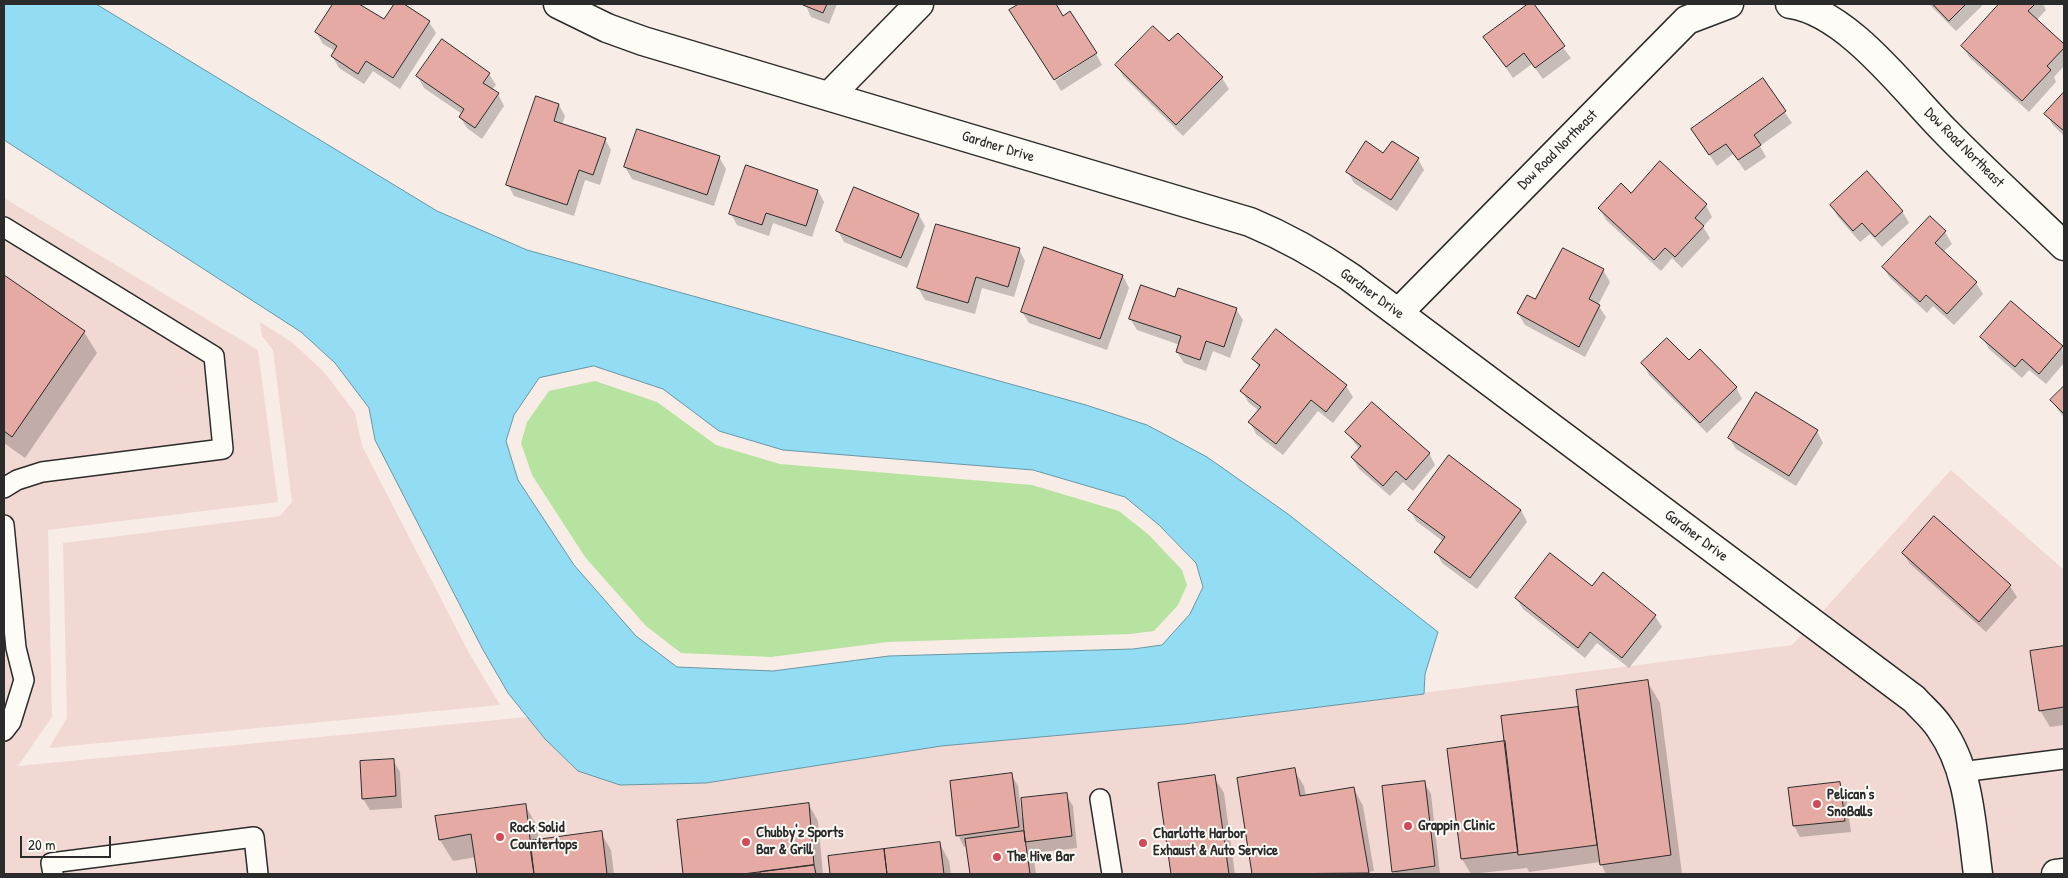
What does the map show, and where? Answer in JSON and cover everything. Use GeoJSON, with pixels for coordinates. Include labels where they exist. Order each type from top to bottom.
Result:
{"type":"FeatureCollection","features":[{"type":"Feature","properties":{"kind":"street","name":"Gardner Drive"},"geometry":{"type":"LineString","coordinates":[[558,4],[607,28],[643,41],[1250,222],[1285,237],[1318,255],[1914,699],[1940,727],[1958,761],[1968,798],[1978,874]]}},
{"type":"Feature","properties":{"kind":"street"},"geometry":{"type":"LineString","coordinates":[[829,96],[919,4]]}},
{"type":"Feature","properties":{"kind":"street","name":"Dow Road Northeast"},"geometry":{"type":"LineString","coordinates":[[1398,313],[1687,20],[1722,5],[1729,4]]}},
{"type":"Feature","properties":{"kind":"street","name":"Dow Road Northeast"},"geometry":{"type":"LineString","coordinates":[[1790,4],[1798,5],[1834,20],[1863,45],[1947,133],[2064,246]]}},
{"type":"Feature","properties":{"kind":"street"},"geometry":{"type":"LineString","coordinates":[[2056,874],[2064,873]]}},
{"type":"Feature","properties":{"kind":"lane"},"geometry":{"type":"LineString","coordinates":[[4,227],[214,356],[223,449],[42,472],[17,480],[4,488]]}},
{"type":"Feature","properties":{"kind":"lane"},"geometry":{"type":"LineString","coordinates":[[4,525],[16,648],[24,680],[11,722],[4,732]]}},
{"type":"Feature","properties":{"kind":"lane"},"geometry":{"type":"LineString","coordinates":[[4,662],[16,648]]}},
{"type":"Feature","properties":{"kind":"lane"},"geometry":{"type":"LineString","coordinates":[[1961,772],[2064,759]]}},
{"type":"Feature","properties":{"kind":"lane"},"geometry":{"type":"LineString","coordinates":[[1100,799],[1112,874]]}},
{"type":"Feature","properties":{"kind":"lane"},"geometry":{"type":"LineString","coordinates":[[52,874],[52,863],[254,838],[258,874]]}},
{"type":"Feature","properties":{"kind":"shaded area"},"geometry":{"type":"Polygon","coordinates":[[[4,198],[258,350],[278,502],[48,530],[52,717],[18,766],[528,717],[545,739],[579,771],[620,785],[706,783],[941,746],[1184,724],[1792,645],[1951,470],[2064,570],[2064,874],[4,874],[4,198]]]}},
{"type":"Feature","properties":{"kind":"shaded area"},"geometry":{"type":"Polygon","coordinates":[[[260,322],[293,343],[324,372],[355,413],[362,446],[469,653],[500,705],[49,748],[67,718],[63,543],[280,516],[292,502],[273,350],[262,336],[260,322]]]}},
{"type":"Feature","properties":{"kind":"green space"},"geometry":{"type":"Polygon","coordinates":[[[595,381],[657,402],[716,445],[780,464],[1032,485],[1119,511],[1149,535],[1182,570],[1187,585],[1178,605],[1154,631],[1130,634],[888,642],[771,657],[681,653],[646,626],[585,557],[532,475],[521,443],[527,422],[549,391],[595,381]]]}},
{"type":"Feature","properties":{"kind":"water"},"geometry":{"type":"Polygon","coordinates":[[[4,4],[96,4],[437,211],[527,250],[1086,405],[1147,425],[1207,457],[1288,514],[1438,632],[1425,674],[1424,694],[1184,724],[941,746],[706,783],[620,785],[578,771],[545,739],[508,693],[482,648],[375,440],[369,408],[335,363],[301,332],[4,140],[4,4]],[[594,366],[539,378],[514,415],[506,441],[518,480],[574,565],[636,636],[677,667],[773,671],[889,656],[1133,649],[1162,645],[1190,614],[1203,587],[1196,563],[1159,525],[1125,497],[1033,470],[783,450],[719,431],[663,389],[594,366]]]}},
{"type":"Feature","properties":{"kind":"building"},"geometry":{"type":"Polygon","coordinates":[[[333,4],[359,4],[384,19],[394,4],[404,4],[430,21],[393,78],[366,61],[358,74],[331,56],[337,46],[315,32],[333,4]]]}},
{"type":"Feature","properties":{"kind":"building"},"geometry":{"type":"Polygon","coordinates":[[[803,4],[827,4],[823,13],[803,4]]]}},
{"type":"Feature","properties":{"kind":"building"},"geometry":{"type":"Polygon","coordinates":[[[1019,4],[1056,4],[1063,16],[1070,11],[1097,53],[1054,80],[1009,10],[1019,4]]]}},
{"type":"Feature","properties":{"kind":"building"},"geometry":{"type":"Polygon","coordinates":[[[1528,4],[1534,4],[1565,46],[1535,68],[1524,53],[1506,67],[1483,37],[1528,4]]]}},
{"type":"Feature","properties":{"kind":"building"},"geometry":{"type":"Polygon","coordinates":[[[1933,4],[1966,4],[1949,21],[1933,4]]]}},
{"type":"Feature","properties":{"kind":"building"},"geometry":{"type":"Polygon","coordinates":[[[1999,4],[2035,4],[2028,11],[2064,44],[2064,48],[2047,66],[2051,70],[2022,101],[1961,46],[1999,4]]]}},
{"type":"Feature","properties":{"kind":"building"},"geometry":{"type":"Polygon","coordinates":[[[1153,26],[1169,41],[1178,33],[1223,77],[1176,125],[1115,65],[1153,26]]]}},
{"type":"Feature","properties":{"kind":"building"},"geometry":{"type":"Polygon","coordinates":[[[442,39],[490,73],[483,83],[499,93],[475,128],[459,117],[464,109],[416,76],[442,39]]]}},
{"type":"Feature","properties":{"kind":"building"},"geometry":{"type":"Polygon","coordinates":[[[1763,78],[1786,111],[1754,135],[1761,145],[1738,160],[1726,144],[1709,155],[1691,129],[1763,78]]]}},
{"type":"Feature","properties":{"kind":"building"},"geometry":{"type":"Polygon","coordinates":[[[2064,92],[2064,131],[2044,114],[2064,92]]]}},
{"type":"Feature","properties":{"kind":"building"},"geometry":{"type":"Polygon","coordinates":[[[536,96],[559,104],[554,121],[606,138],[593,175],[579,170],[567,205],[506,185],[536,96]]]}},
{"type":"Feature","properties":{"kind":"building"},"geometry":{"type":"Polygon","coordinates":[[[637,129],[720,156],[707,195],[624,167],[637,129]]]}},
{"type":"Feature","properties":{"kind":"building"},"geometry":{"type":"Polygon","coordinates":[[[1366,141],[1383,153],[1392,141],[1419,158],[1391,200],[1346,172],[1366,141]]]}},
{"type":"Feature","properties":{"kind":"building"},"geometry":{"type":"Polygon","coordinates":[[[1660,161],[1707,204],[1695,218],[1704,226],[1675,257],[1665,248],[1654,260],[1598,208],[1621,183],[1631,193],[1660,161]]]}},
{"type":"Feature","properties":{"kind":"building"},"geometry":{"type":"Polygon","coordinates":[[[746,165],[818,190],[806,226],[766,213],[762,225],[729,214],[746,165]]]}},
{"type":"Feature","properties":{"kind":"building"},"geometry":{"type":"Polygon","coordinates":[[[1867,171],[1903,211],[1875,237],[1862,223],[1853,231],[1830,205],[1867,171]]]}},
{"type":"Feature","properties":{"kind":"building"},"geometry":{"type":"Polygon","coordinates":[[[854,187],[919,214],[901,258],[836,231],[854,187]]]}},
{"type":"Feature","properties":{"kind":"building"},"geometry":{"type":"Polygon","coordinates":[[[1930,216],[1946,231],[1935,243],[1977,282],[1947,314],[1926,295],[1920,302],[1882,267],[1930,216]]]}},
{"type":"Feature","properties":{"kind":"building"},"geometry":{"type":"Polygon","coordinates":[[[936,224],[1020,248],[1008,287],[976,277],[968,303],[917,288],[936,224]]]}},
{"type":"Feature","properties":{"kind":"building"},"geometry":{"type":"Polygon","coordinates":[[[1044,247],[1123,275],[1100,339],[1021,312],[1044,247]]]}},
{"type":"Feature","properties":{"kind":"building"},"geometry":{"type":"Polygon","coordinates":[[[1563,248],[1604,269],[1589,299],[1600,305],[1579,347],[1517,313],[1527,295],[1535,299],[1563,248]]]}},
{"type":"Feature","properties":{"kind":"building"},"geometry":{"type":"Polygon","coordinates":[[[4,275],[85,331],[12,437],[4,431],[4,275]]]}},
{"type":"Feature","properties":{"kind":"building"},"geometry":{"type":"Polygon","coordinates":[[[1141,285],[1175,297],[1178,288],[1237,308],[1224,347],[1206,341],[1200,360],[1176,352],[1181,336],[1129,319],[1141,285]]]}},
{"type":"Feature","properties":{"kind":"building"},"geometry":{"type":"Polygon","coordinates":[[[2011,301],[2063,346],[2039,374],[2022,359],[2015,367],[1980,337],[2011,301]]]}},
{"type":"Feature","properties":{"kind":"building"},"geometry":{"type":"Polygon","coordinates":[[[1276,329],[1347,385],[1326,412],[1311,400],[1276,444],[1248,422],[1261,407],[1240,391],[1260,365],[1252,359],[1276,329]]]}},
{"type":"Feature","properties":{"kind":"building"},"geometry":{"type":"Polygon","coordinates":[[[1667,338],[1689,360],[1700,349],[1737,387],[1700,423],[1641,363],[1667,338]]]}},
{"type":"Feature","properties":{"kind":"building"},"geometry":{"type":"Polygon","coordinates":[[[2064,386],[2064,414],[2050,400],[2064,386]]]}},
{"type":"Feature","properties":{"kind":"building"},"geometry":{"type":"Polygon","coordinates":[[[1756,392],[1818,430],[1789,476],[1728,438],[1756,392]]]}},
{"type":"Feature","properties":{"kind":"building"},"geometry":{"type":"Polygon","coordinates":[[[1372,402],[1430,453],[1406,480],[1396,471],[1383,486],[1351,457],[1361,446],[1345,432],[1372,402]]]}},
{"type":"Feature","properties":{"kind":"building"},"geometry":{"type":"Polygon","coordinates":[[[1449,455],[1521,510],[1470,578],[1434,552],[1445,537],[1408,510],[1449,455]]]}},
{"type":"Feature","properties":{"kind":"building"},"geometry":{"type":"Polygon","coordinates":[[[1934,516],[2011,585],[1979,622],[1902,553],[1934,516]]]}},
{"type":"Feature","properties":{"kind":"building"},"geometry":{"type":"Polygon","coordinates":[[[1550,553],[1592,586],[1603,572],[1656,615],[1622,658],[1590,632],[1578,648],[1515,598],[1550,553]]]}},
{"type":"Feature","properties":{"kind":"building"},"geometry":{"type":"Polygon","coordinates":[[[2064,646],[2064,707],[2039,711],[2030,651],[2064,646]]]}},
{"type":"Feature","properties":{"kind":"building"},"geometry":{"type":"Polygon","coordinates":[[[1648,680],[1671,855],[1600,865],[1576,690],[1648,680]]]}},
{"type":"Feature","properties":{"kind":"building"},"geometry":{"type":"Polygon","coordinates":[[[1578,707],[1597,845],[1518,855],[1501,716],[1578,707]]]}},
{"type":"Feature","properties":{"kind":"building"},"geometry":{"type":"Polygon","coordinates":[[[1505,741],[1518,852],[1461,859],[1447,749],[1505,741]]]}},
{"type":"Feature","properties":{"kind":"building"},"geometry":{"type":"Polygon","coordinates":[[[394,759],[396,796],[362,799],[360,761],[394,759]]]}},
{"type":"Feature","properties":{"kind":"building"},"geometry":{"type":"Polygon","coordinates":[[[1295,768],[1300,796],[1354,787],[1369,873],[1252,874],[1237,778],[1295,768]]]}},
{"type":"Feature","properties":{"kind":"building"},"geometry":{"type":"Polygon","coordinates":[[[1012,773],[1019,827],[956,836],[950,781],[1012,773]]]}},
{"type":"Feature","properties":{"kind":"building"},"geometry":{"type":"Polygon","coordinates":[[[1215,775],[1229,874],[1171,874],[1158,783],[1215,775]]]}},
{"type":"Feature","properties":{"kind":"building","name":"Grappin Clinic"},"geometry":{"type":"Polygon","coordinates":[[[1425,781],[1435,866],[1392,872],[1382,786],[1425,781]]]}},
{"type":"Feature","properties":{"kind":"building","name":"Pelican's SnoBalls"},"geometry":{"type":"Polygon","coordinates":[[[1840,782],[1845,821],[1793,826],[1788,788],[1840,782]]]}},
{"type":"Feature","properties":{"kind":"building"},"geometry":{"type":"Polygon","coordinates":[[[1067,793],[1072,836],[1025,842],[1021,798],[1067,793]]]}},
{"type":"Feature","properties":{"kind":"building","name":"Chubby'z Sports Bar & Grill"},"geometry":{"type":"Polygon","coordinates":[[[809,803],[814,865],[743,874],[683,874],[677,820],[809,803]]]}},
{"type":"Feature","properties":{"kind":"building","name":"Rock Solid Countertops"},"geometry":{"type":"Polygon","coordinates":[[[526,804],[534,874],[477,874],[471,834],[439,840],[435,816],[526,804]]]}},
{"type":"Feature","properties":{"kind":"building"},"geometry":{"type":"Polygon","coordinates":[[[602,831],[607,874],[534,874],[529,841],[602,831]]]}},
{"type":"Feature","properties":{"kind":"building","name":"The Hive Bar"},"geometry":{"type":"Polygon","coordinates":[[[1024,831],[1030,874],[970,874],[965,839],[1024,831]]]}},
{"type":"Feature","properties":{"kind":"building"},"geometry":{"type":"Polygon","coordinates":[[[940,842],[944,874],[887,874],[884,849],[940,842]]]}},
{"type":"Feature","properties":{"kind":"building"},"geometry":{"type":"Polygon","coordinates":[[[884,849],[887,874],[830,874],[828,856],[884,849]]]}},
{"type":"Feature","properties":{"kind":"building"},"geometry":{"type":"Polygon","coordinates":[[[814,865],[816,874],[760,874],[760,872],[814,865]]]}},
{"type":"Feature","properties":{"kind":"place","name":"Pelican's SnoBalls"},"geometry":{"type":"Point","coordinates":[1817,804]}},
{"type":"Feature","properties":{"kind":"place","name":"Grappin Clinic"},"geometry":{"type":"Point","coordinates":[1408,826]}},
{"type":"Feature","properties":{"kind":"place","name":"Rock Solid Countertops"},"geometry":{"type":"Point","coordinates":[500,837]}},
{"type":"Feature","properties":{"kind":"place","name":"Chubby'z Sports Bar & Grill"},"geometry":{"type":"Point","coordinates":[746,842]}},
{"type":"Feature","properties":{"kind":"place","name":"Charlotte Harbor Exhaust & Auto Service"},"geometry":{"type":"Point","coordinates":[1143,843]}},
{"type":"Feature","properties":{"kind":"place","name":"The Hive Bar"},"geometry":{"type":"Point","coordinates":[997,857]}}]}
